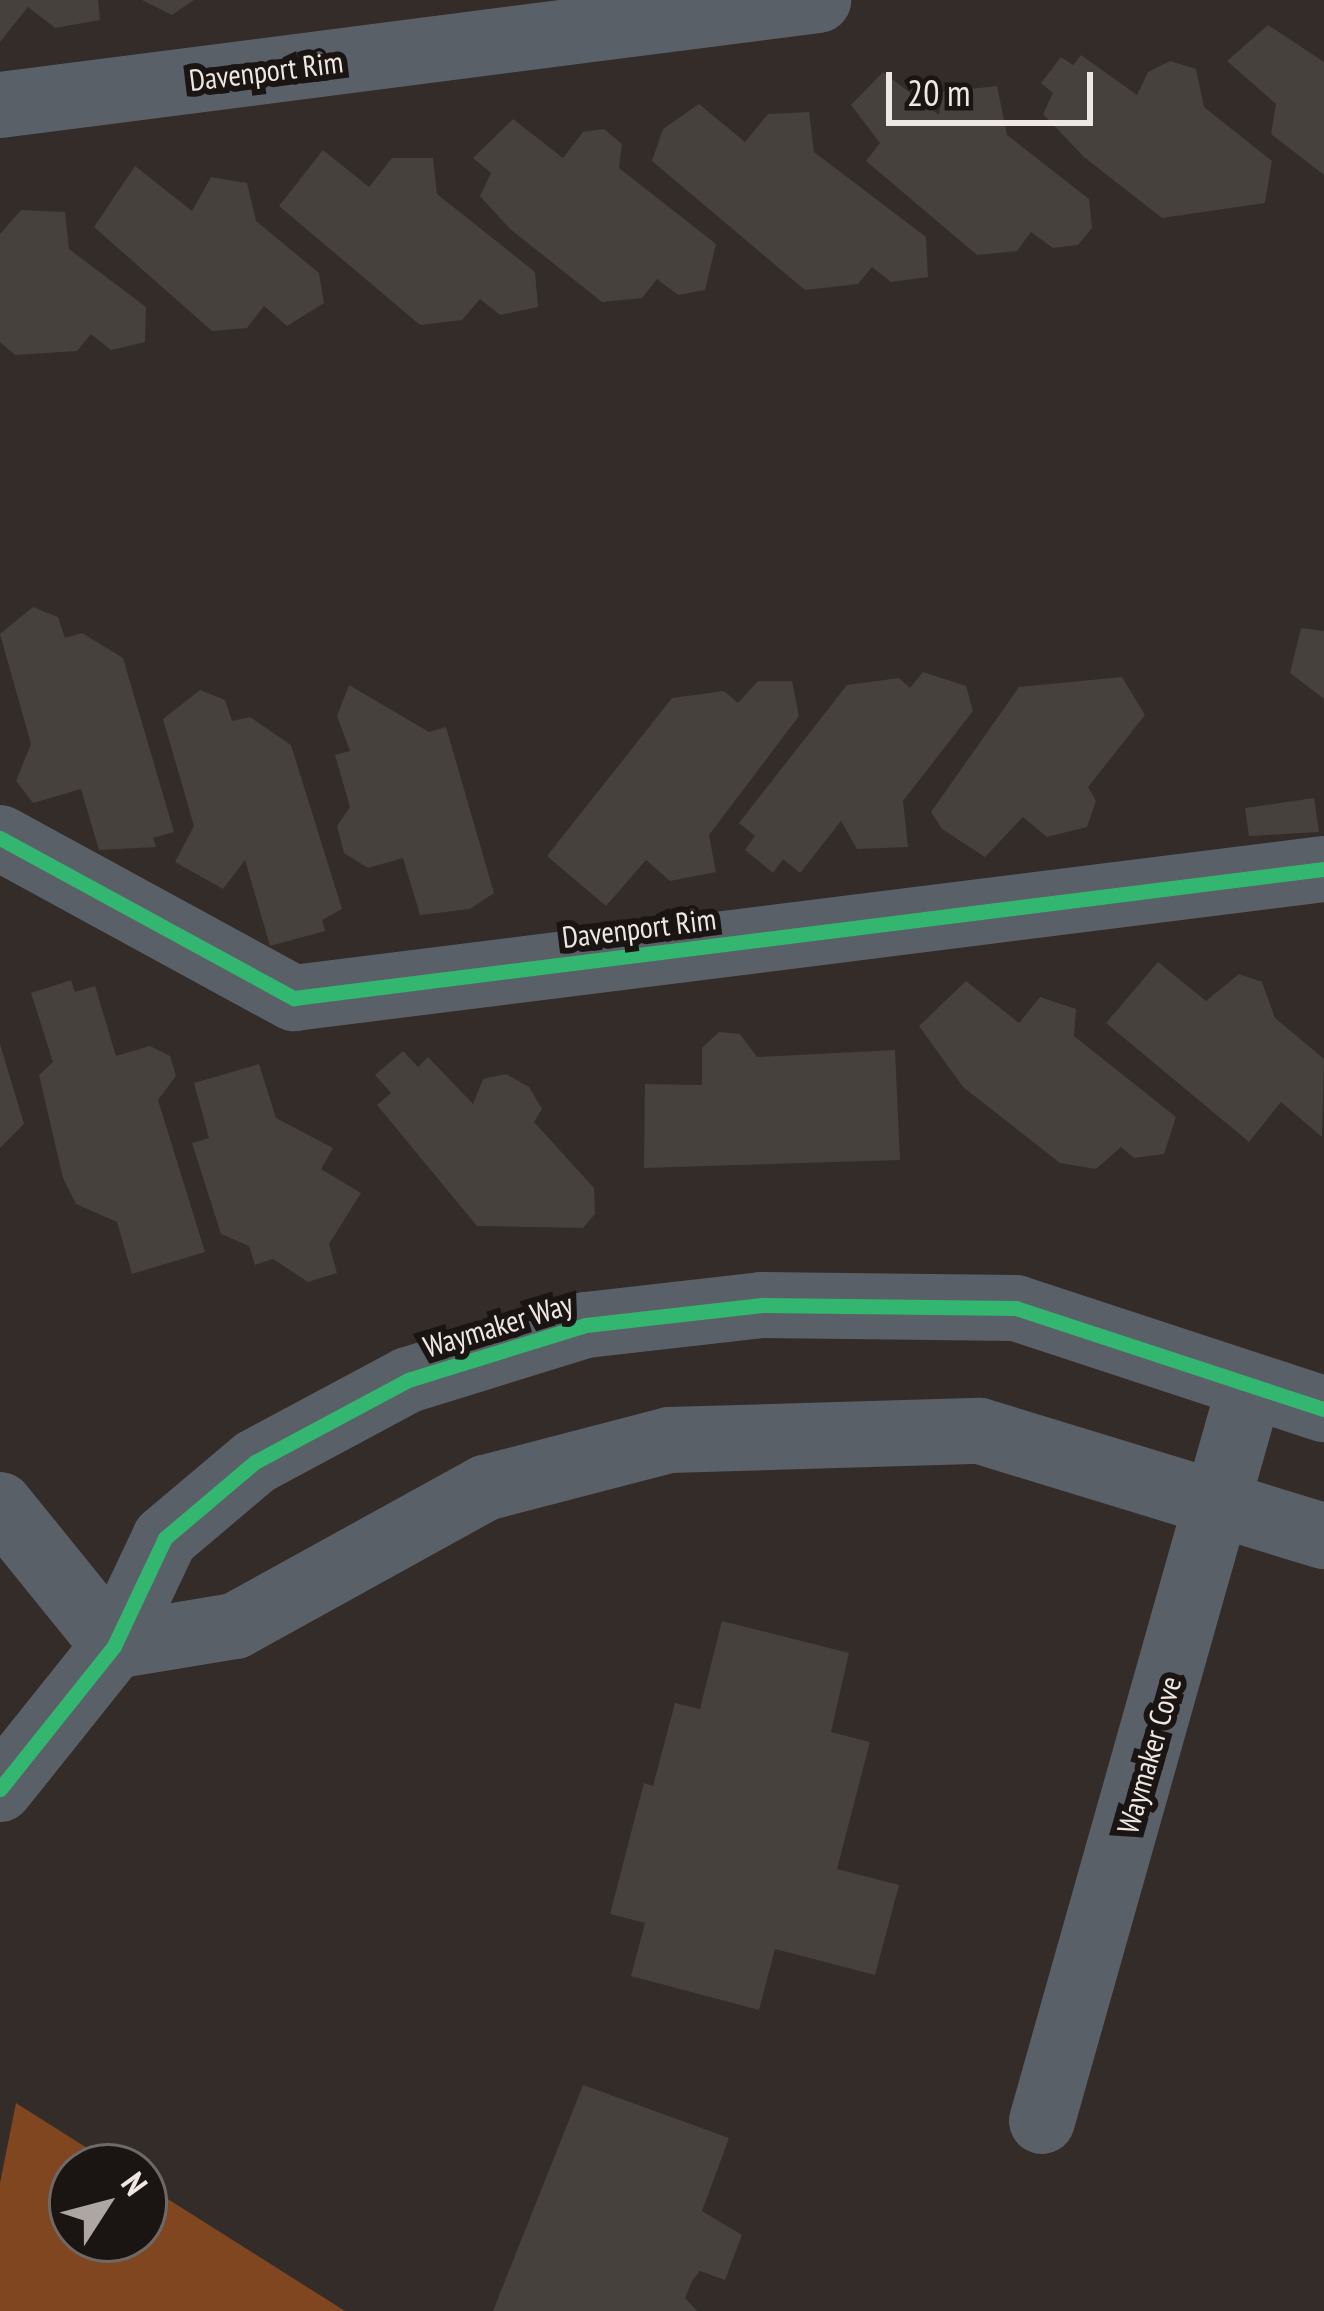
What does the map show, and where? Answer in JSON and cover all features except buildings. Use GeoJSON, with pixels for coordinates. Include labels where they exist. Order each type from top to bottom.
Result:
{"type":"FeatureCollection","features":[{"type":"Feature","properties":{"kind":"street","name":"Davenport Rim"},"geometry":{"type":"LineString","coordinates":[[0,104],[818,0]]}},
{"type":"Feature","properties":{"kind":"street","name":"Davenport Rim"},"geometry":{"type":"LineString","coordinates":[[0,838],[294,998],[1324,869]]}},
{"type":"Feature","properties":{"kind":"street","name":"Waymaker Way"},"geometry":{"type":"LineString","coordinates":[[0,1789],[114,1646],[165,1538],[255,1462],[408,1380],[586,1325],[762,1305],[1016,1308],[1324,1409]]}},
{"type":"Feature","properties":{"kind":"street","name":"Waymaker Cove"},"geometry":{"type":"LineString","coordinates":[[1042,2121],[1221,1510],[1250,1386]]}},
{"type":"Feature","properties":{"kind":"street"},"geometry":{"type":"LineString","coordinates":[[0,1505],[114,1646],[235,1626],[485,1488],[669,1440],[980,1431],[1221,1510],[1324,1536]]}},
{"type":"Feature","properties":{"kind":"shaded area"},"geometry":{"type":"Polygon","coordinates":[[[16,2103],[79,2143],[48,2143],[48,2263],[168,2263],[168,2199],[345,2311],[0,2311],[0,2183],[16,2103]]]}},
{"type":"Feature","properties":{"kind":"cycle path"},"geometry":{"type":"LineString","coordinates":[[0,838],[294,998],[1324,869]]}},
{"type":"Feature","properties":{"kind":"cycle path"},"geometry":{"type":"LineString","coordinates":[[0,1789],[114,1646],[165,1538],[255,1462],[408,1380],[586,1325],[762,1305],[1016,1308],[1324,1409]]}}]}
